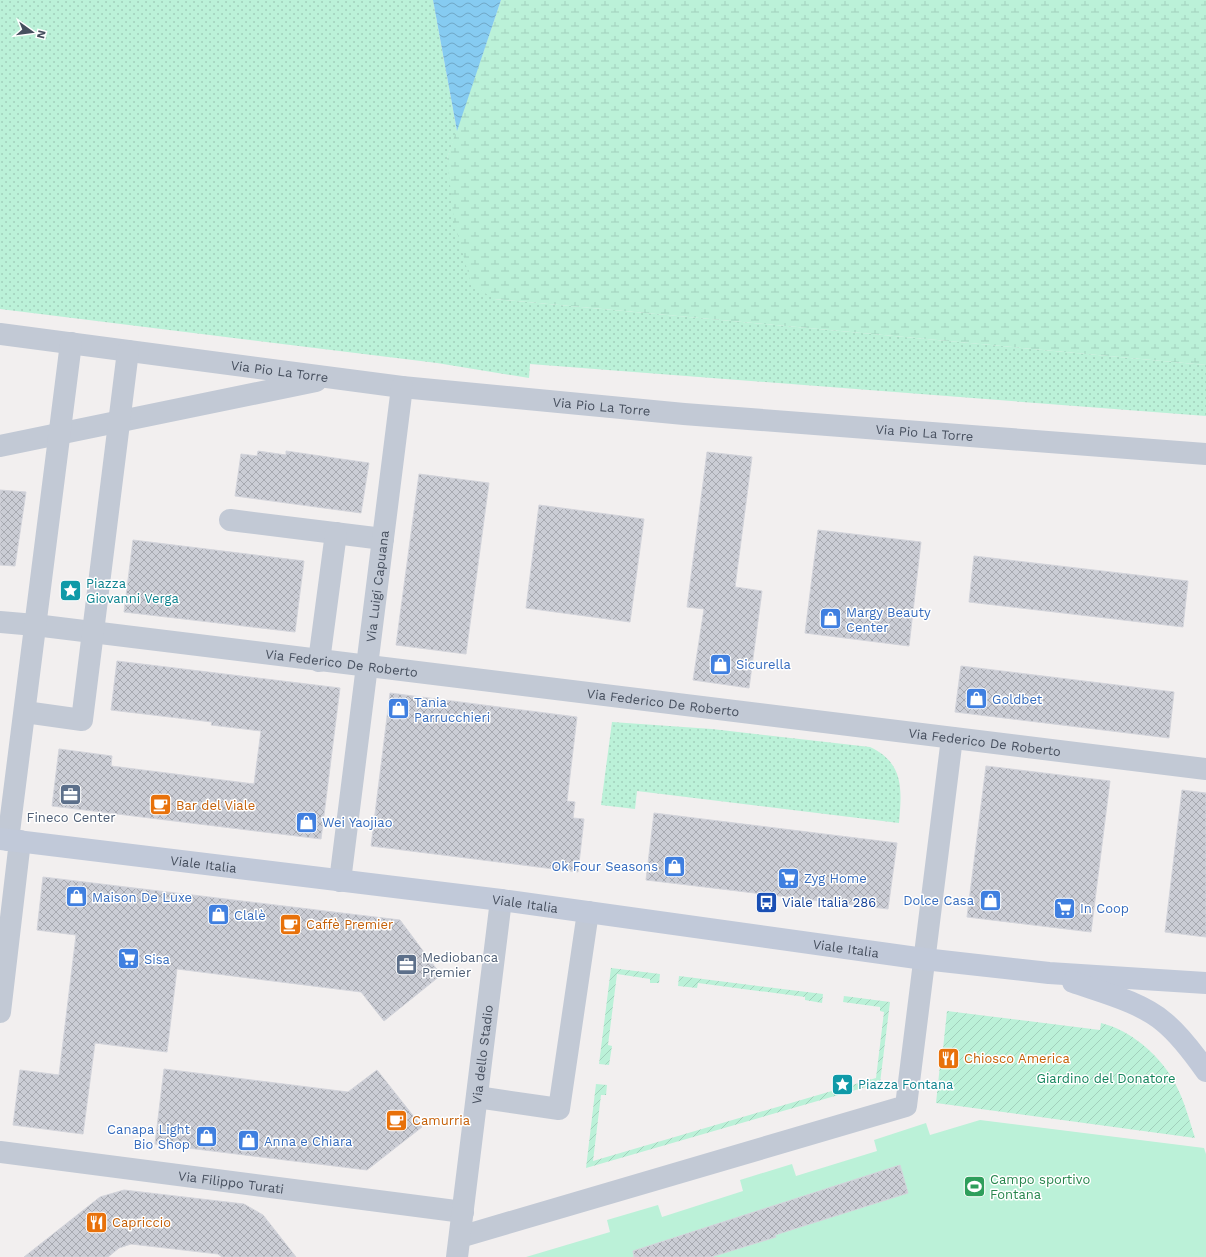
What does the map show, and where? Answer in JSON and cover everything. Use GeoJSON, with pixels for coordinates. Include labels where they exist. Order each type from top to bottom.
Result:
{"type":"FeatureCollection","features":[{"type":"Feature","properties":{"kind":"main road","name":"Viale Italia"},"geometry":{"type":"LineString","coordinates":[[9,840],[501,900],[924,958],[1049,973]]}},
{"type":"Feature","properties":{"kind":"main road"},"geometry":{"type":"LineString","coordinates":[[1049,973],[1206,983]]}},
{"type":"Feature","properties":{"kind":"main road"},"geometry":{"type":"LineString","coordinates":[[1049,973],[1130,1002],[1163,1021],[1194,1055],[1206,1071]]}},
{"type":"Feature","properties":{"kind":"street","name":"Via Pio La Torre"},"geometry":{"type":"LineString","coordinates":[[0,334],[402,387],[684,414],[1206,454]]}},
{"type":"Feature","properties":{"kind":"street"},"geometry":{"type":"LineString","coordinates":[[0,1012],[9,840],[71,343]]}},
{"type":"Feature","properties":{"kind":"street"},"geometry":{"type":"LineString","coordinates":[[25,712],[82,720],[128,351]]}},
{"type":"Feature","properties":{"kind":"street"},"geometry":{"type":"LineString","coordinates":[[0,446],[332,378]]}},
{"type":"Feature","properties":{"kind":"street","name":"Via Luigi Capuana"},"geometry":{"type":"LineString","coordinates":[[340,880],[402,387]]}},
{"type":"Feature","properties":{"kind":"street"},"geometry":{"type":"LineString","coordinates":[[230,520],[383,539]]}},
{"type":"Feature","properties":{"kind":"street"},"geometry":{"type":"LineString","coordinates":[[319,661],[336,533]]}},
{"type":"Feature","properties":{"kind":"street","name":"Via Federico De Roberto"},"geometry":{"type":"LineString","coordinates":[[4,623],[35,625],[366,667],[1206,769]]}},
{"type":"Feature","properties":{"kind":"street"},"geometry":{"type":"LineString","coordinates":[[458,1247],[906,1106],[952,738]]}},
{"type":"Feature","properties":{"kind":"street","name":"Via dello Stadio"},"geometry":{"type":"LineString","coordinates":[[458,1247],[501,900]]}},
{"type":"Feature","properties":{"kind":"street"},"geometry":{"type":"LineString","coordinates":[[477,1097],[559,1109],[588,912]]}},
{"type":"Feature","properties":{"kind":"street","name":"Via Filippo Turati"},"geometry":{"type":"LineString","coordinates":[[0,1152],[463,1212]]}},
{"type":"Feature","properties":{"kind":"green space"},"geometry":{"type":"Polygon","coordinates":[[[0,0],[433,0],[457,131],[447,158],[494,299],[1206,365],[1206,416],[530,364],[529,378],[437,363],[0,309],[0,0]]]}},
{"type":"Feature","properties":{"kind":"green space"},"geometry":{"type":"Polygon","coordinates":[[[501,0],[1206,0],[1206,365],[494,299],[471,284],[454,221],[447,158],[501,0]]]}},
{"type":"Feature","properties":{"kind":"green space"},"geometry":{"type":"Polygon","coordinates":[[[612,722],[712,729],[870,747],[881,753],[895,769],[901,799],[899,823],[637,791],[635,809],[601,805],[612,722]]]}},
{"type":"Feature","properties":{"kind":"green space"},"geometry":{"type":"Polygon","coordinates":[[[611,968],[660,974],[659,983],[650,983],[650,979],[617,974],[608,1045],[612,1046],[609,1065],[599,1064],[611,968]]]}},
{"type":"Feature","properties":{"kind":"green space"},"geometry":{"type":"Polygon","coordinates":[[[679,976],[823,994],[822,1003],[805,1000],[805,997],[698,983],[697,988],[678,986],[679,976]]]}},
{"type":"Feature","properties":{"kind":"green space"},"geometry":{"type":"Polygon","coordinates":[[[844,996],[890,1002],[880,1083],[586,1168],[596,1084],[607,1085],[606,1095],[601,1095],[593,1161],[876,1078],[884,1012],[880,1011],[880,1007],[843,1002],[844,996]]]}},
{"type":"Feature","properties":{"kind":"green space","name":"Giardino del Donatore"},"geometry":{"type":"Polygon","coordinates":[[[947,1011],[1100,1030],[1101,1023],[1123,1031],[1154,1054],[1171,1076],[1182,1098],[1195,1138],[936,1103],[940,1065],[955,1067],[957,1051],[943,1049],[947,1011]]]}},
{"type":"Feature","properties":{"kind":"green space","name":"Campo sportivo Fontana"},"geometry":{"type":"Polygon","coordinates":[[[980,1120],[1204,1148],[1206,1154],[1206,1257],[526,1257],[610,1232],[607,1220],[658,1205],[662,1217],[743,1191],[740,1180],[792,1164],[796,1176],[877,1151],[874,1140],[926,1123],[930,1135],[980,1120]]]}},
{"type":"Feature","properties":{"kind":"water"},"geometry":{"type":"Polygon","coordinates":[[[433,0],[501,0],[457,131],[433,0]]]}},
{"type":"Feature","properties":{"kind":"building"},"geometry":{"type":"Polygon","coordinates":[[[258,451],[286,455],[286,451],[369,463],[361,513],[235,496],[241,454],[257,456],[258,451]]]}},
{"type":"Feature","properties":{"kind":"building"},"geometry":{"type":"Polygon","coordinates":[[[707,452],[752,457],[735,587],[762,591],[749,688],[693,680],[704,609],[687,607],[707,452]]]}},
{"type":"Feature","properties":{"kind":"building"},"geometry":{"type":"Polygon","coordinates":[[[419,474],[489,483],[466,654],[396,645],[419,474]]]}},
{"type":"Feature","properties":{"kind":"building"},"geometry":{"type":"Polygon","coordinates":[[[0,490],[26,492],[15,566],[0,565],[0,490]]]}},
{"type":"Feature","properties":{"kind":"building"},"geometry":{"type":"Polygon","coordinates":[[[539,505],[644,519],[630,622],[526,608],[539,505]]]}},
{"type":"Feature","properties":{"kind":"building"},"geometry":{"type":"Polygon","coordinates":[[[818,530],[921,542],[909,646],[805,633],[818,530]]]}},
{"type":"Feature","properties":{"kind":"building"},"geometry":{"type":"Polygon","coordinates":[[[133,540],[304,561],[295,632],[124,612],[133,540]]]}},
{"type":"Feature","properties":{"kind":"building"},"geometry":{"type":"Polygon","coordinates":[[[974,556],[1188,581],[1183,627],[969,602],[974,556]]]}},
{"type":"Feature","properties":{"kind":"building"},"geometry":{"type":"Polygon","coordinates":[[[117,661],[340,688],[321,839],[52,806],[59,749],[112,756],[111,766],[254,784],[261,731],[211,725],[212,722],[111,710],[117,661]]]}},
{"type":"Feature","properties":{"kind":"building"},"geometry":{"type":"Polygon","coordinates":[[[961,666],[1174,692],[1169,738],[955,712],[961,666]]]}},
{"type":"Feature","properties":{"kind":"building"},"geometry":{"type":"Polygon","coordinates":[[[390,693],[577,717],[567,801],[575,802],[573,818],[584,819],[578,872],[371,846],[390,693]]]}},
{"type":"Feature","properties":{"kind":"building"},"geometry":{"type":"Polygon","coordinates":[[[986,766],[1110,781],[1091,932],[967,917],[986,766]]]}},
{"type":"Feature","properties":{"kind":"building"},"geometry":{"type":"Polygon","coordinates":[[[1182,790],[1206,793],[1206,937],[1165,932],[1182,790]]]}},
{"type":"Feature","properties":{"kind":"building"},"geometry":{"type":"Polygon","coordinates":[[[654,813],[897,843],[888,909],[646,880],[654,813]]]}},
{"type":"Feature","properties":{"kind":"building"},"geometry":{"type":"Polygon","coordinates":[[[43,877],[400,920],[441,975],[384,1021],[361,992],[177,969],[167,1052],[95,1043],[83,1134],[13,1125],[20,1070],[59,1075],[76,935],[37,930],[43,877]]]}},
{"type":"Feature","properties":{"kind":"building"},"geometry":{"type":"Polygon","coordinates":[[[164,1069],[348,1092],[377,1070],[422,1127],[367,1170],[155,1144],[164,1069]]]}},
{"type":"Feature","properties":{"kind":"building"},"geometry":{"type":"Polygon","coordinates":[[[900,1165],[908,1193],[711,1257],[634,1257],[633,1251],[900,1165]]]}},
{"type":"Feature","properties":{"kind":"building"},"geometry":{"type":"Polygon","coordinates":[[[124,1190],[244,1204],[263,1215],[296,1257],[222,1257],[218,1254],[131,1244],[119,1248],[108,1257],[24,1257],[100,1197],[124,1190]]]}},
{"type":"Feature","properties":{"kind":"place","name":"Piazza Giovanni Verga"},"geometry":{"type":"Point","coordinates":[70,590]}},
{"type":"Feature","properties":{"kind":"place","name":"Margy Beauty Center"},"geometry":{"type":"Point","coordinates":[831,619]}},
{"type":"Feature","properties":{"kind":"place","name":"Sicurella"},"geometry":{"type":"Point","coordinates":[721,664]}},
{"type":"Feature","properties":{"kind":"place","name":"Goldbet"},"geometry":{"type":"Point","coordinates":[977,699]}},
{"type":"Feature","properties":{"kind":"place","name":"Tania Parrucchieri"},"geometry":{"type":"Point","coordinates":[398,709]}},
{"type":"Feature","properties":{"kind":"place","name":"Fineco Center"},"geometry":{"type":"Point","coordinates":[71,795]}},
{"type":"Feature","properties":{"kind":"place","name":"Bar del Viale"},"geometry":{"type":"Point","coordinates":[160,805]}},
{"type":"Feature","properties":{"kind":"place","name":"Wei Yaojiao"},"geometry":{"type":"Point","coordinates":[306,822]}},
{"type":"Feature","properties":{"kind":"place","name":"Ok Four Seasons"},"geometry":{"type":"Point","coordinates":[674,866]}},
{"type":"Feature","properties":{"kind":"place","name":"Zyg Home"},"geometry":{"type":"Point","coordinates":[788,878]}},
{"type":"Feature","properties":{"kind":"place","name":"Maison De Luxe"},"geometry":{"type":"Point","coordinates":[77,897]}},
{"type":"Feature","properties":{"kind":"place","name":"Dolce Casa"},"geometry":{"type":"Point","coordinates":[990,900]}},
{"type":"Feature","properties":{"kind":"place","name":"Viale Italia 286"},"geometry":{"type":"Point","coordinates":[767,902]}},
{"type":"Feature","properties":{"kind":"place","name":"In Coop"},"geometry":{"type":"Point","coordinates":[1064,908]}},
{"type":"Feature","properties":{"kind":"place","name":"Clalè"},"geometry":{"type":"Point","coordinates":[218,915]}},
{"type":"Feature","properties":{"kind":"place","name":"Caffè Premier"},"geometry":{"type":"Point","coordinates":[290,924]}},
{"type":"Feature","properties":{"kind":"place","name":"Sisa"},"geometry":{"type":"Point","coordinates":[129,959]}},
{"type":"Feature","properties":{"kind":"place","name":"Mediobanca Premier"},"geometry":{"type":"Point","coordinates":[407,964]}},
{"type":"Feature","properties":{"kind":"place","name":"Chiosco America"},"geometry":{"type":"Point","coordinates":[949,1058]}},
{"type":"Feature","properties":{"kind":"place","name":"Piazza Fontana"},"geometry":{"type":"Point","coordinates":[842,1084]}},
{"type":"Feature","properties":{"kind":"place","name":"Camurria"},"geometry":{"type":"Point","coordinates":[396,1120]}},
{"type":"Feature","properties":{"kind":"place","name":"Canapa Light Bio Shop"},"geometry":{"type":"Point","coordinates":[206,1136]}},
{"type":"Feature","properties":{"kind":"place","name":"Anna e Chiara"},"geometry":{"type":"Point","coordinates":[248,1141]}},
{"type":"Feature","properties":{"kind":"place","name":"Campo sportivo Fontana"},"geometry":{"type":"Point","coordinates":[974,1186]}},
{"type":"Feature","properties":{"kind":"place","name":"Capriccio"},"geometry":{"type":"Point","coordinates":[96,1222]}}]}
